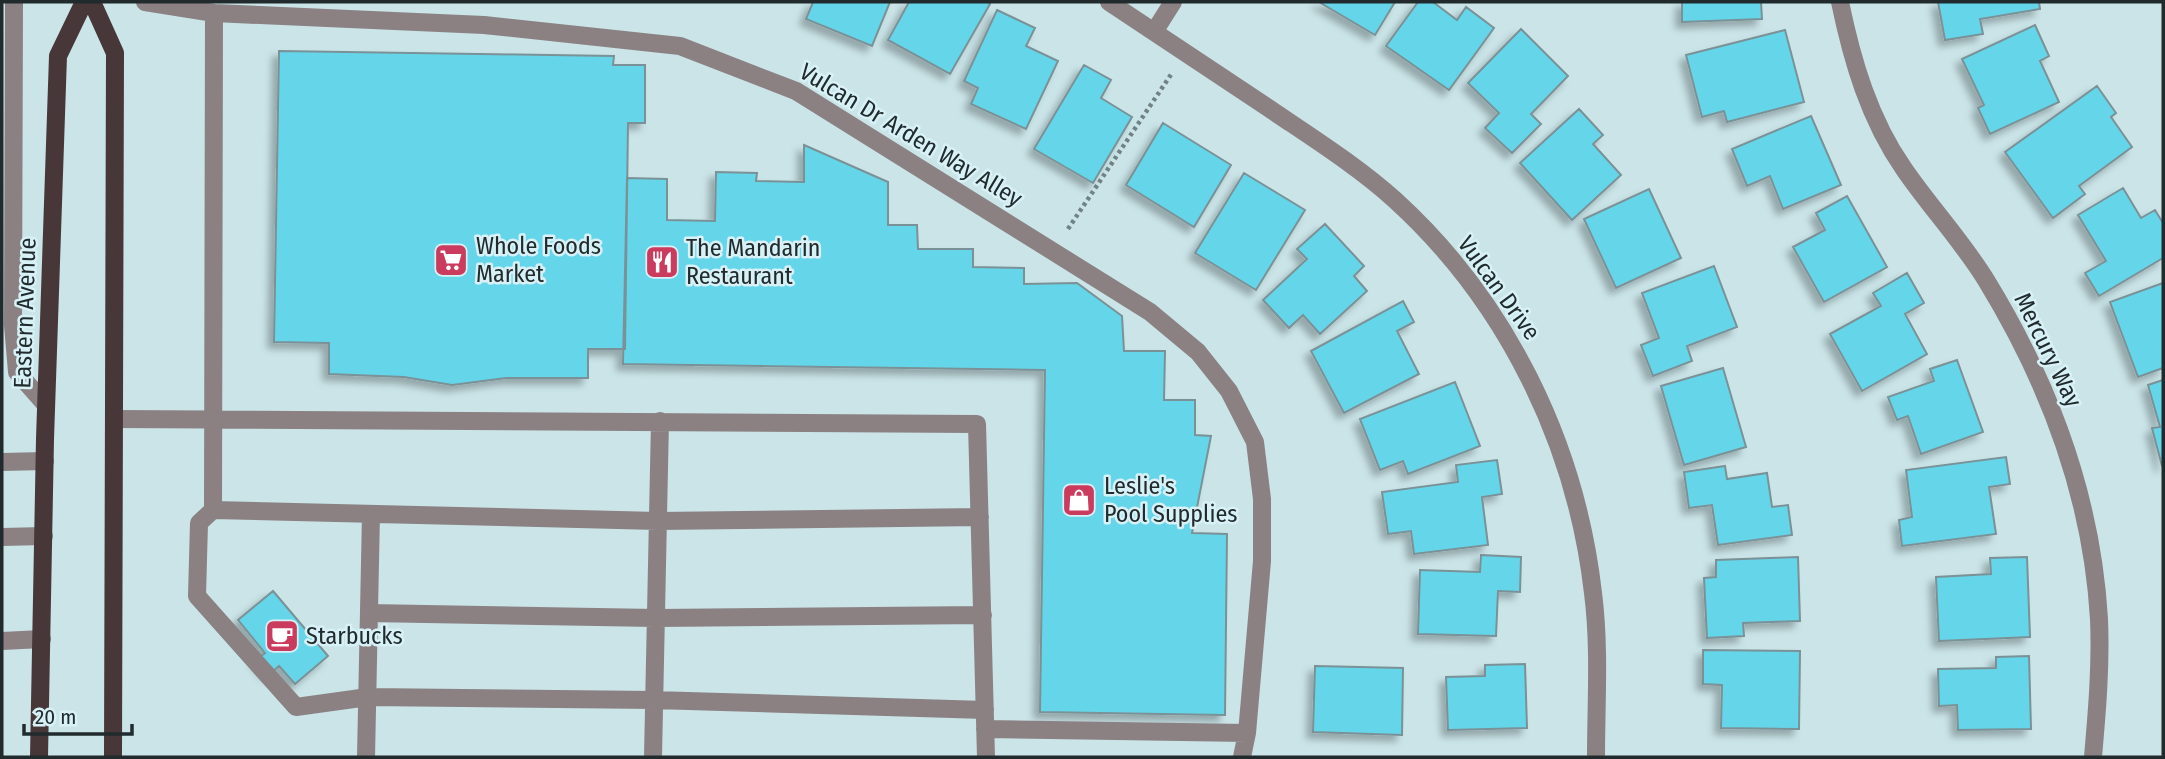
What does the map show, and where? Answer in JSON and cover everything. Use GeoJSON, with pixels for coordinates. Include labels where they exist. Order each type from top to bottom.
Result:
{"type":"FeatureCollection","features":[{"type":"Feature","properties":{"kind":"main road","name":"Eastern Avenue"},"geometry":{"type":"LineString","coordinates":[[39,757],[46,405],[58,56],[84,2]]}},
{"type":"Feature","properties":{"kind":"main road"},"geometry":{"type":"LineString","coordinates":[[92,2],[115,53],[113,757]]}},
{"type":"Feature","properties":{"kind":"street"},"geometry":{"type":"LineString","coordinates":[[14,2],[13,325],[9,371],[46,405]]}},
{"type":"Feature","properties":{"kind":"street","name":"Vulcan Dr Arden Way Alley"},"geometry":{"type":"LineString","coordinates":[[145,2],[214,13],[484,25],[680,46],[796,91],[1150,312],[1198,352],[1228,391],[1255,442],[1262,499],[1262,561],[1247,733],[1242,757]]}},
{"type":"Feature","properties":{"kind":"street","name":"Vulcan Drive"},"geometry":{"type":"LineString","coordinates":[[1109,2],[1348,161],[1396,201],[1463,271],[1516,351],[1557,438],[1576,499],[1593,594],[1596,757]]}},
{"type":"Feature","properties":{"kind":"street"},"geometry":{"type":"LineString","coordinates":[[1154,32],[1173,2]]}},
{"type":"Feature","properties":{"kind":"street","name":"Mercury Way"},"geometry":{"type":"LineString","coordinates":[[1840,2],[1851,54],[1872,112],[1902,167],[1984,278],[2020,340],[2052,406],[2074,475],[2090,546],[2099,631],[2099,691],[2093,757]]}},
{"type":"Feature","properties":{"kind":"street"},"geometry":{"type":"LineString","coordinates":[[213,510],[214,13]]}},
{"type":"Feature","properties":{"kind":"street"},"geometry":{"type":"LineString","coordinates":[[114,419],[977,424],[986,757]]}},
{"type":"Feature","properties":{"kind":"street"},"geometry":{"type":"LineString","coordinates":[[653,757],[660,421]]}},
{"type":"Feature","properties":{"kind":"street"},"geometry":{"type":"LineString","coordinates":[[2,462],[45,461]]}},
{"type":"Feature","properties":{"kind":"street"},"geometry":{"type":"LineString","coordinates":[[980,517],[658,521],[213,510],[199,523],[197,596],[296,707],[368,698],[654,701],[985,710]]}},
{"type":"Feature","properties":{"kind":"street"},"geometry":{"type":"LineString","coordinates":[[366,757],[371,513]]}},
{"type":"Feature","properties":{"kind":"street"},"geometry":{"type":"LineString","coordinates":[[2,537],[44,536]]}},
{"type":"Feature","properties":{"kind":"street"},"geometry":{"type":"LineString","coordinates":[[369,613],[656,618],[983,615]]}},
{"type":"Feature","properties":{"kind":"street"},"geometry":{"type":"LineString","coordinates":[[2,641],[42,639]]}},
{"type":"Feature","properties":{"kind":"street"},"geometry":{"type":"LineString","coordinates":[[985,729],[1247,733]]}},
{"type":"Feature","properties":{"kind":"path"},"geometry":{"type":"LineString","coordinates":[[1054,250],[1185,53]]}},
{"type":"Feature","properties":{"kind":"building"},"geometry":{"type":"Polygon","coordinates":[[[813,2],[890,2],[872,46],[806,19],[813,2]]]}},
{"type":"Feature","properties":{"kind":"building"},"geometry":{"type":"Polygon","coordinates":[[[909,2],[990,4],[950,74],[888,40],[909,2]]]}},
{"type":"Feature","properties":{"kind":"building"},"geometry":{"type":"Polygon","coordinates":[[[1319,2],[1395,2],[1375,35],[1319,2]]]}},
{"type":"Feature","properties":{"kind":"building"},"geometry":{"type":"Polygon","coordinates":[[[1418,2],[1433,2],[1457,20],[1466,7],[1494,28],[1449,90],[1386,46],[1418,2]]]}},
{"type":"Feature","properties":{"kind":"building"},"geometry":{"type":"Polygon","coordinates":[[[1682,2],[1761,2],[1762,19],[1682,22],[1682,2]]]}},
{"type":"Feature","properties":{"kind":"building"},"geometry":{"type":"Polygon","coordinates":[[[1938,2],[2039,2],[2040,9],[1980,19],[1983,34],[1945,40],[1938,2]]]}},
{"type":"Feature","properties":{"kind":"building"},"geometry":{"type":"Polygon","coordinates":[[[997,10],[1035,28],[1026,46],[1058,61],[1026,129],[971,104],[978,88],[964,81],[997,10]]]}},
{"type":"Feature","properties":{"kind":"building"},"geometry":{"type":"Polygon","coordinates":[[[2035,25],[2049,56],[2040,61],[2059,102],[1990,134],[1978,108],[1984,105],[1962,59],[2035,25]]]}},
{"type":"Feature","properties":{"kind":"building"},"geometry":{"type":"Polygon","coordinates":[[[1521,29],[1568,76],[1531,114],[1541,124],[1512,153],[1485,128],[1499,113],[1468,83],[1521,29]]]}},
{"type":"Feature","properties":{"kind":"building"},"geometry":{"type":"Polygon","coordinates":[[[1785,30],[1804,102],[1727,122],[1724,111],[1702,117],[1686,55],[1785,30]]]}},
{"type":"Feature","properties":{"kind":"building","name":"Whole Foods Market"},"geometry":{"type":"Polygon","coordinates":[[[279,51],[614,56],[613,65],[645,65],[645,123],[628,123],[625,349],[588,349],[588,378],[506,378],[452,385],[404,377],[329,374],[329,343],[274,342],[279,51]]]}},
{"type":"Feature","properties":{"kind":"building"},"geometry":{"type":"Polygon","coordinates":[[[1084,65],[1111,80],[1101,98],[1132,117],[1093,183],[1034,149],[1084,65]]]}},
{"type":"Feature","properties":{"kind":"building"},"geometry":{"type":"Polygon","coordinates":[[[2097,86],[2116,113],[2111,117],[2132,147],[2079,186],[2085,194],[2053,218],[2005,152],[2097,86]]]}},
{"type":"Feature","properties":{"kind":"building"},"geometry":{"type":"Polygon","coordinates":[[[1579,109],[1603,135],[1593,144],[1621,175],[1572,220],[1520,163],[1579,109]]]}},
{"type":"Feature","properties":{"kind":"building"},"geometry":{"type":"Polygon","coordinates":[[[1811,116],[1841,185],[1783,209],[1770,176],[1747,186],[1732,149],[1811,116]]]}},
{"type":"Feature","properties":{"kind":"building"},"geometry":{"type":"Polygon","coordinates":[[[1163,123],[1231,165],[1194,227],[1126,185],[1163,123]]]}},
{"type":"Feature","properties":{"kind":"building"},"geometry":{"type":"Polygon","coordinates":[[[804,145],[888,182],[888,225],[917,225],[918,249],[973,249],[973,267],[1024,268],[1024,284],[1077,283],[1122,316],[1124,351],[1165,351],[1164,400],[1195,400],[1195,435],[1211,436],[1192,533],[1227,534],[1225,715],[1040,712],[1045,370],[623,364],[627,178],[667,179],[667,220],[715,221],[716,172],[757,173],[756,181],[804,182],[804,145]]]}},
{"type":"Feature","properties":{"kind":"building"},"geometry":{"type":"Polygon","coordinates":[[[1244,173],[1305,210],[1256,290],[1195,253],[1244,173]]]}},
{"type":"Feature","properties":{"kind":"building"},"geometry":{"type":"Polygon","coordinates":[[[2123,188],[2141,218],[2155,210],[2163,223],[2163,258],[2099,296],[2085,273],[2106,261],[2078,215],[2123,188]]]}},
{"type":"Feature","properties":{"kind":"building"},"geometry":{"type":"Polygon","coordinates":[[[1649,189],[1681,258],[1616,288],[1584,219],[1649,189]]]}},
{"type":"Feature","properties":{"kind":"building"},"geometry":{"type":"Polygon","coordinates":[[[1847,196],[1887,267],[1824,302],[1793,247],[1825,230],[1816,213],[1847,196]]]}},
{"type":"Feature","properties":{"kind":"building"},"geometry":{"type":"Polygon","coordinates":[[[1325,224],[1364,266],[1354,276],[1367,291],[1320,334],[1303,315],[1289,328],[1263,300],[1307,259],[1297,249],[1325,224]]]}},
{"type":"Feature","properties":{"kind":"building"},"geometry":{"type":"Polygon","coordinates":[[[1714,266],[1737,327],[1687,346],[1692,361],[1653,376],[1641,345],[1659,338],[1642,293],[1714,266]]]}},
{"type":"Feature","properties":{"kind":"building"},"geometry":{"type":"Polygon","coordinates":[[[1907,273],[1924,303],[1905,314],[1927,354],[1862,391],[1830,334],[1881,306],[1873,293],[1907,273]]]}},
{"type":"Feature","properties":{"kind":"building"},"geometry":{"type":"Polygon","coordinates":[[[2163,283],[2163,368],[2138,377],[2110,302],[2163,283]]]}},
{"type":"Feature","properties":{"kind":"building"},"geometry":{"type":"Polygon","coordinates":[[[1403,301],[1414,322],[1397,331],[1419,374],[1344,413],[1311,351],[1403,301]]]}},
{"type":"Feature","properties":{"kind":"building"},"geometry":{"type":"Polygon","coordinates":[[[1957,360],[1983,432],[1921,454],[1908,416],[1897,420],[1888,397],[1934,381],[1930,369],[1957,360]]]}},
{"type":"Feature","properties":{"kind":"building"},"geometry":{"type":"Polygon","coordinates":[[[1723,368],[1746,447],[1684,465],[1661,386],[1723,368]]]}},
{"type":"Feature","properties":{"kind":"building"},"geometry":{"type":"Polygon","coordinates":[[[2163,380],[2162,466],[2152,428],[2160,427],[2148,385],[2163,380]]]}},
{"type":"Feature","properties":{"kind":"building"},"geometry":{"type":"Polygon","coordinates":[[[1455,382],[1480,446],[1408,474],[1403,461],[1380,470],[1360,419],[1455,382]]]}},
{"type":"Feature","properties":{"kind":"building"},"geometry":{"type":"Polygon","coordinates":[[[2006,457],[2010,484],[1989,487],[1996,534],[1902,546],[1899,520],[1912,517],[1906,470],[2006,457]]]}},
{"type":"Feature","properties":{"kind":"building"},"geometry":{"type":"Polygon","coordinates":[[[1497,460],[1502,494],[1482,497],[1488,545],[1414,554],[1411,531],[1388,534],[1382,492],[1458,482],[1456,465],[1497,460]]]}},
{"type":"Feature","properties":{"kind":"building"},"geometry":{"type":"Polygon","coordinates":[[[1725,466],[1727,479],[1767,473],[1772,507],[1788,505],[1792,535],[1718,545],[1712,505],[1689,508],[1684,472],[1725,466]]]}},
{"type":"Feature","properties":{"kind":"building"},"geometry":{"type":"Polygon","coordinates":[[[1481,555],[1521,557],[1520,592],[1498,591],[1496,636],[1418,634],[1420,570],[1480,572],[1481,555]]]}},
{"type":"Feature","properties":{"kind":"building"},"geometry":{"type":"Polygon","coordinates":[[[1798,557],[1800,621],[1743,623],[1744,636],[1707,638],[1704,578],[1716,577],[1716,560],[1798,557]]]}},
{"type":"Feature","properties":{"kind":"building"},"geometry":{"type":"Polygon","coordinates":[[[2027,557],[2030,637],[1939,641],[1936,577],[1991,574],[1990,558],[2027,557]]]}},
{"type":"Feature","properties":{"kind":"building","name":"Starbucks"},"geometry":{"type":"Polygon","coordinates":[[[273,591],[328,656],[295,684],[279,666],[270,674],[257,659],[265,653],[238,620],[273,591]]]}},
{"type":"Feature","properties":{"kind":"building"},"geometry":{"type":"Polygon","coordinates":[[[1703,650],[1800,651],[1799,729],[1721,728],[1722,685],[1703,684],[1703,650]]]}},
{"type":"Feature","properties":{"kind":"building"},"geometry":{"type":"Polygon","coordinates":[[[2029,656],[2031,729],[1958,730],[1957,705],[1939,706],[1938,669],[1996,668],[1996,657],[2029,656]]]}},
{"type":"Feature","properties":{"kind":"building"},"geometry":{"type":"Polygon","coordinates":[[[1525,664],[1527,728],[1448,730],[1446,677],[1485,676],[1485,665],[1525,664]]]}},
{"type":"Feature","properties":{"kind":"building"},"geometry":{"type":"Polygon","coordinates":[[[1315,666],[1403,668],[1402,735],[1313,732],[1315,666]]]}},
{"type":"Feature","properties":{"kind":"place","name":"Whole Foods Market"},"geometry":{"type":"Point","coordinates":[451,260]}},
{"type":"Feature","properties":{"kind":"place","name":"The Mandarin Restaurant"},"geometry":{"type":"Point","coordinates":[662,262]}},
{"type":"Feature","properties":{"kind":"place","name":"Leslie's Pool Supplies"},"geometry":{"type":"Point","coordinates":[1079,500]}},
{"type":"Feature","properties":{"kind":"place","name":"Starbucks"},"geometry":{"type":"Point","coordinates":[282,636]}}]}
